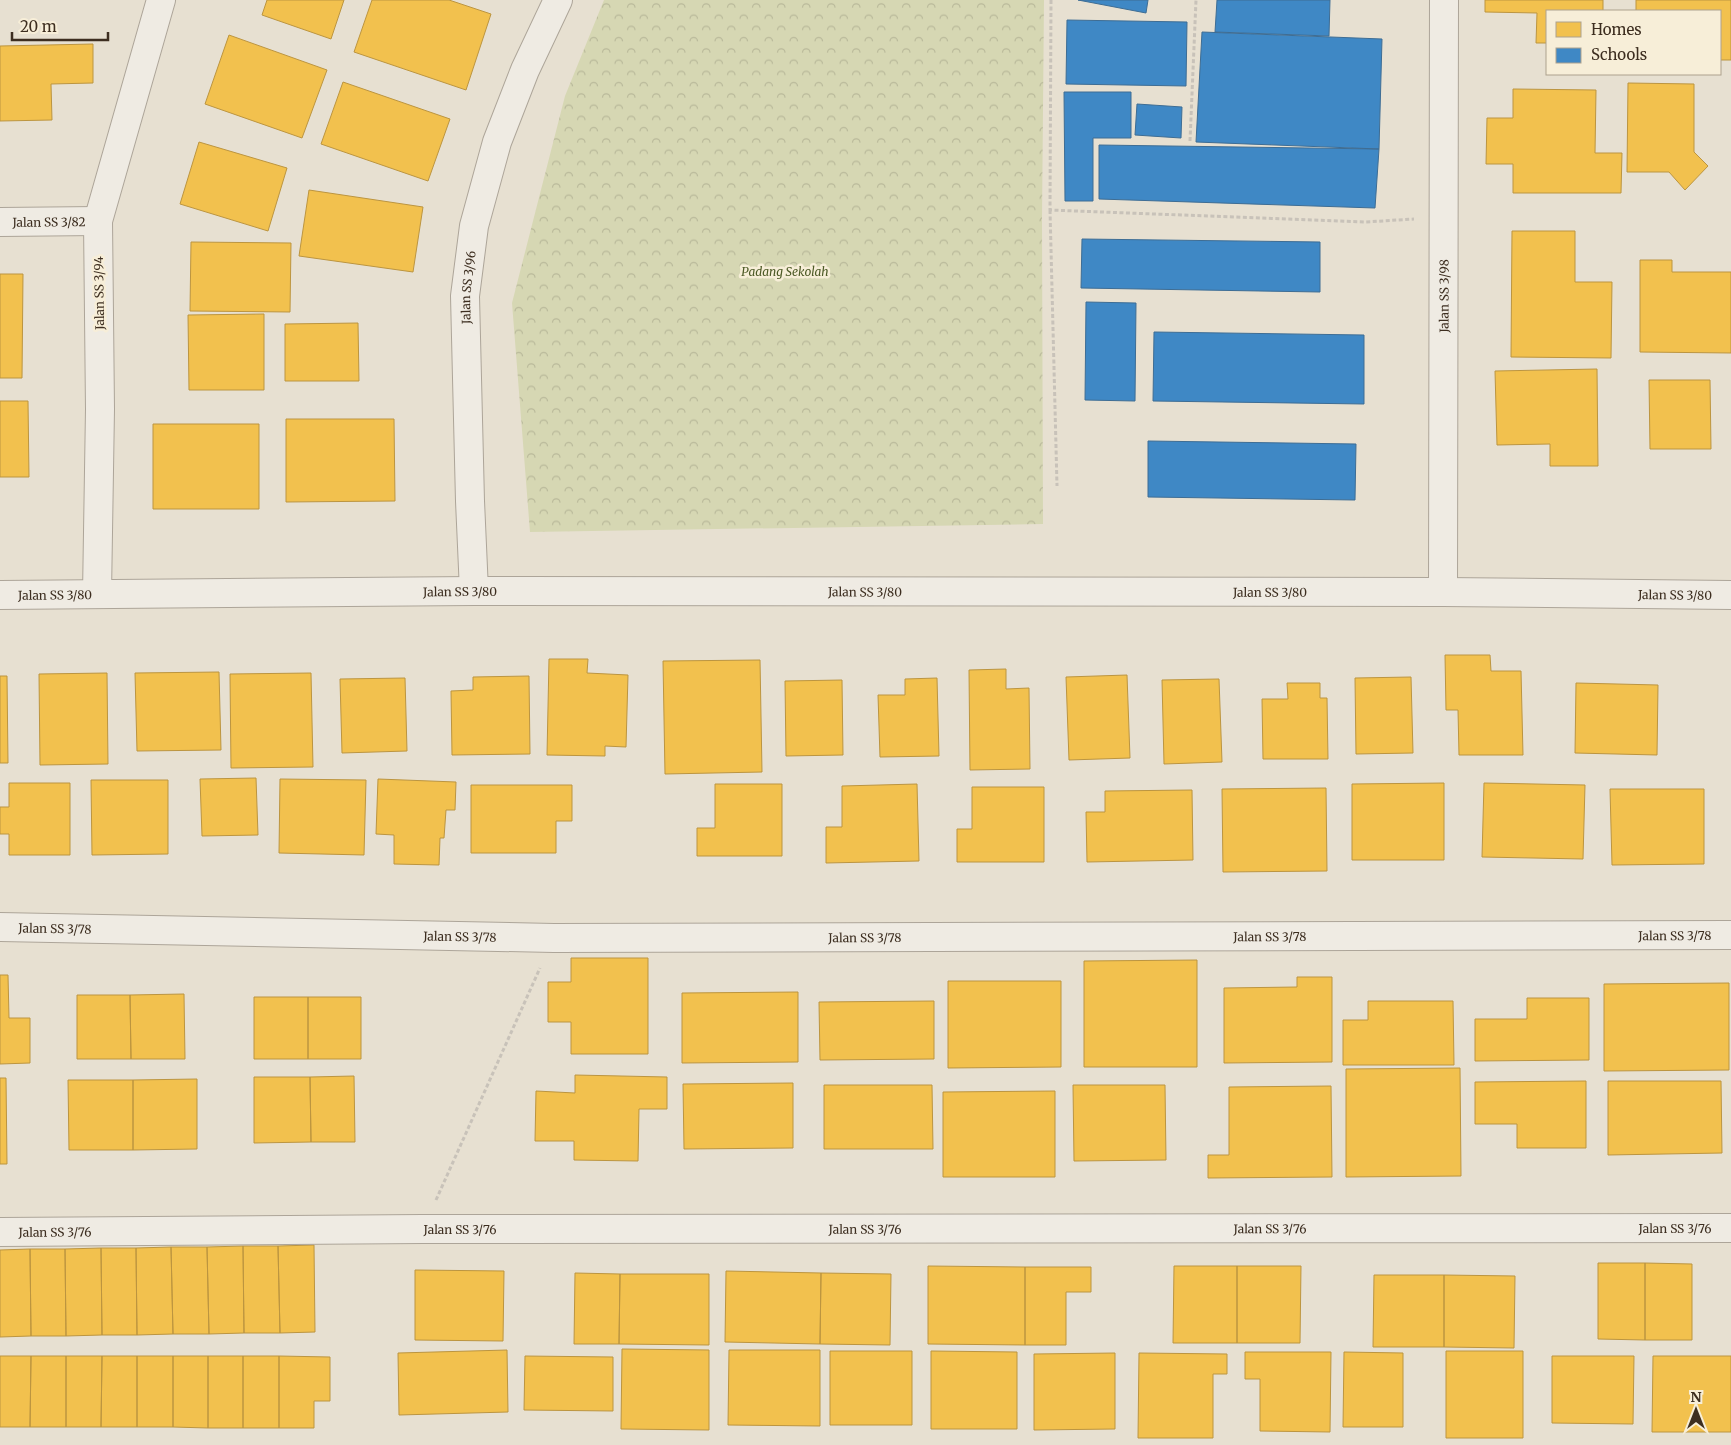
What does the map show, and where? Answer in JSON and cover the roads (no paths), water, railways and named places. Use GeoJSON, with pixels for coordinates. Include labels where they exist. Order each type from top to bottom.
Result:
{"type":"FeatureCollection","features":[{"type":"Feature","properties":{"kind":"street","name":"Jalan SS 3/94"},"geometry":{"type":"LineString","coordinates":[[97,594],[100,409],[98,221],[161,0]]}},
{"type":"Feature","properties":{"kind":"street","name":"Jalan SS 3/96"},"geometry":{"type":"LineString","coordinates":[[474,591],[465,296],[474,226],[497,142],[526,70],[558,0]]}},
{"type":"Feature","properties":{"kind":"street","name":"Jalan SS 3/98"},"geometry":{"type":"LineString","coordinates":[[1442,592],[1444,0]]}},
{"type":"Feature","properties":{"kind":"street","name":"Jalan SS 3/82"},"geometry":{"type":"LineString","coordinates":[[0,222],[98,221]]}},
{"type":"Feature","properties":{"kind":"street","name":"Jalan SS 3/80"},"geometry":{"type":"LineString","coordinates":[[0,595],[474,591],[1442,592],[1731,595]]}},
{"type":"Feature","properties":{"kind":"street","name":"Jalan SS 3/78"},"geometry":{"type":"LineString","coordinates":[[0,927],[554,938],[1731,934]]}},
{"type":"Feature","properties":{"kind":"street","name":"Jalan SS 3/76"},"geometry":{"type":"LineString","coordinates":[[0,1232],[422,1229],[1731,1228]]}},
{"type":"Feature","properties":{"kind":"park label","name":"Padang Sekolah"},"geometry":{"type":"Point","coordinates":[785,271]}}]}
